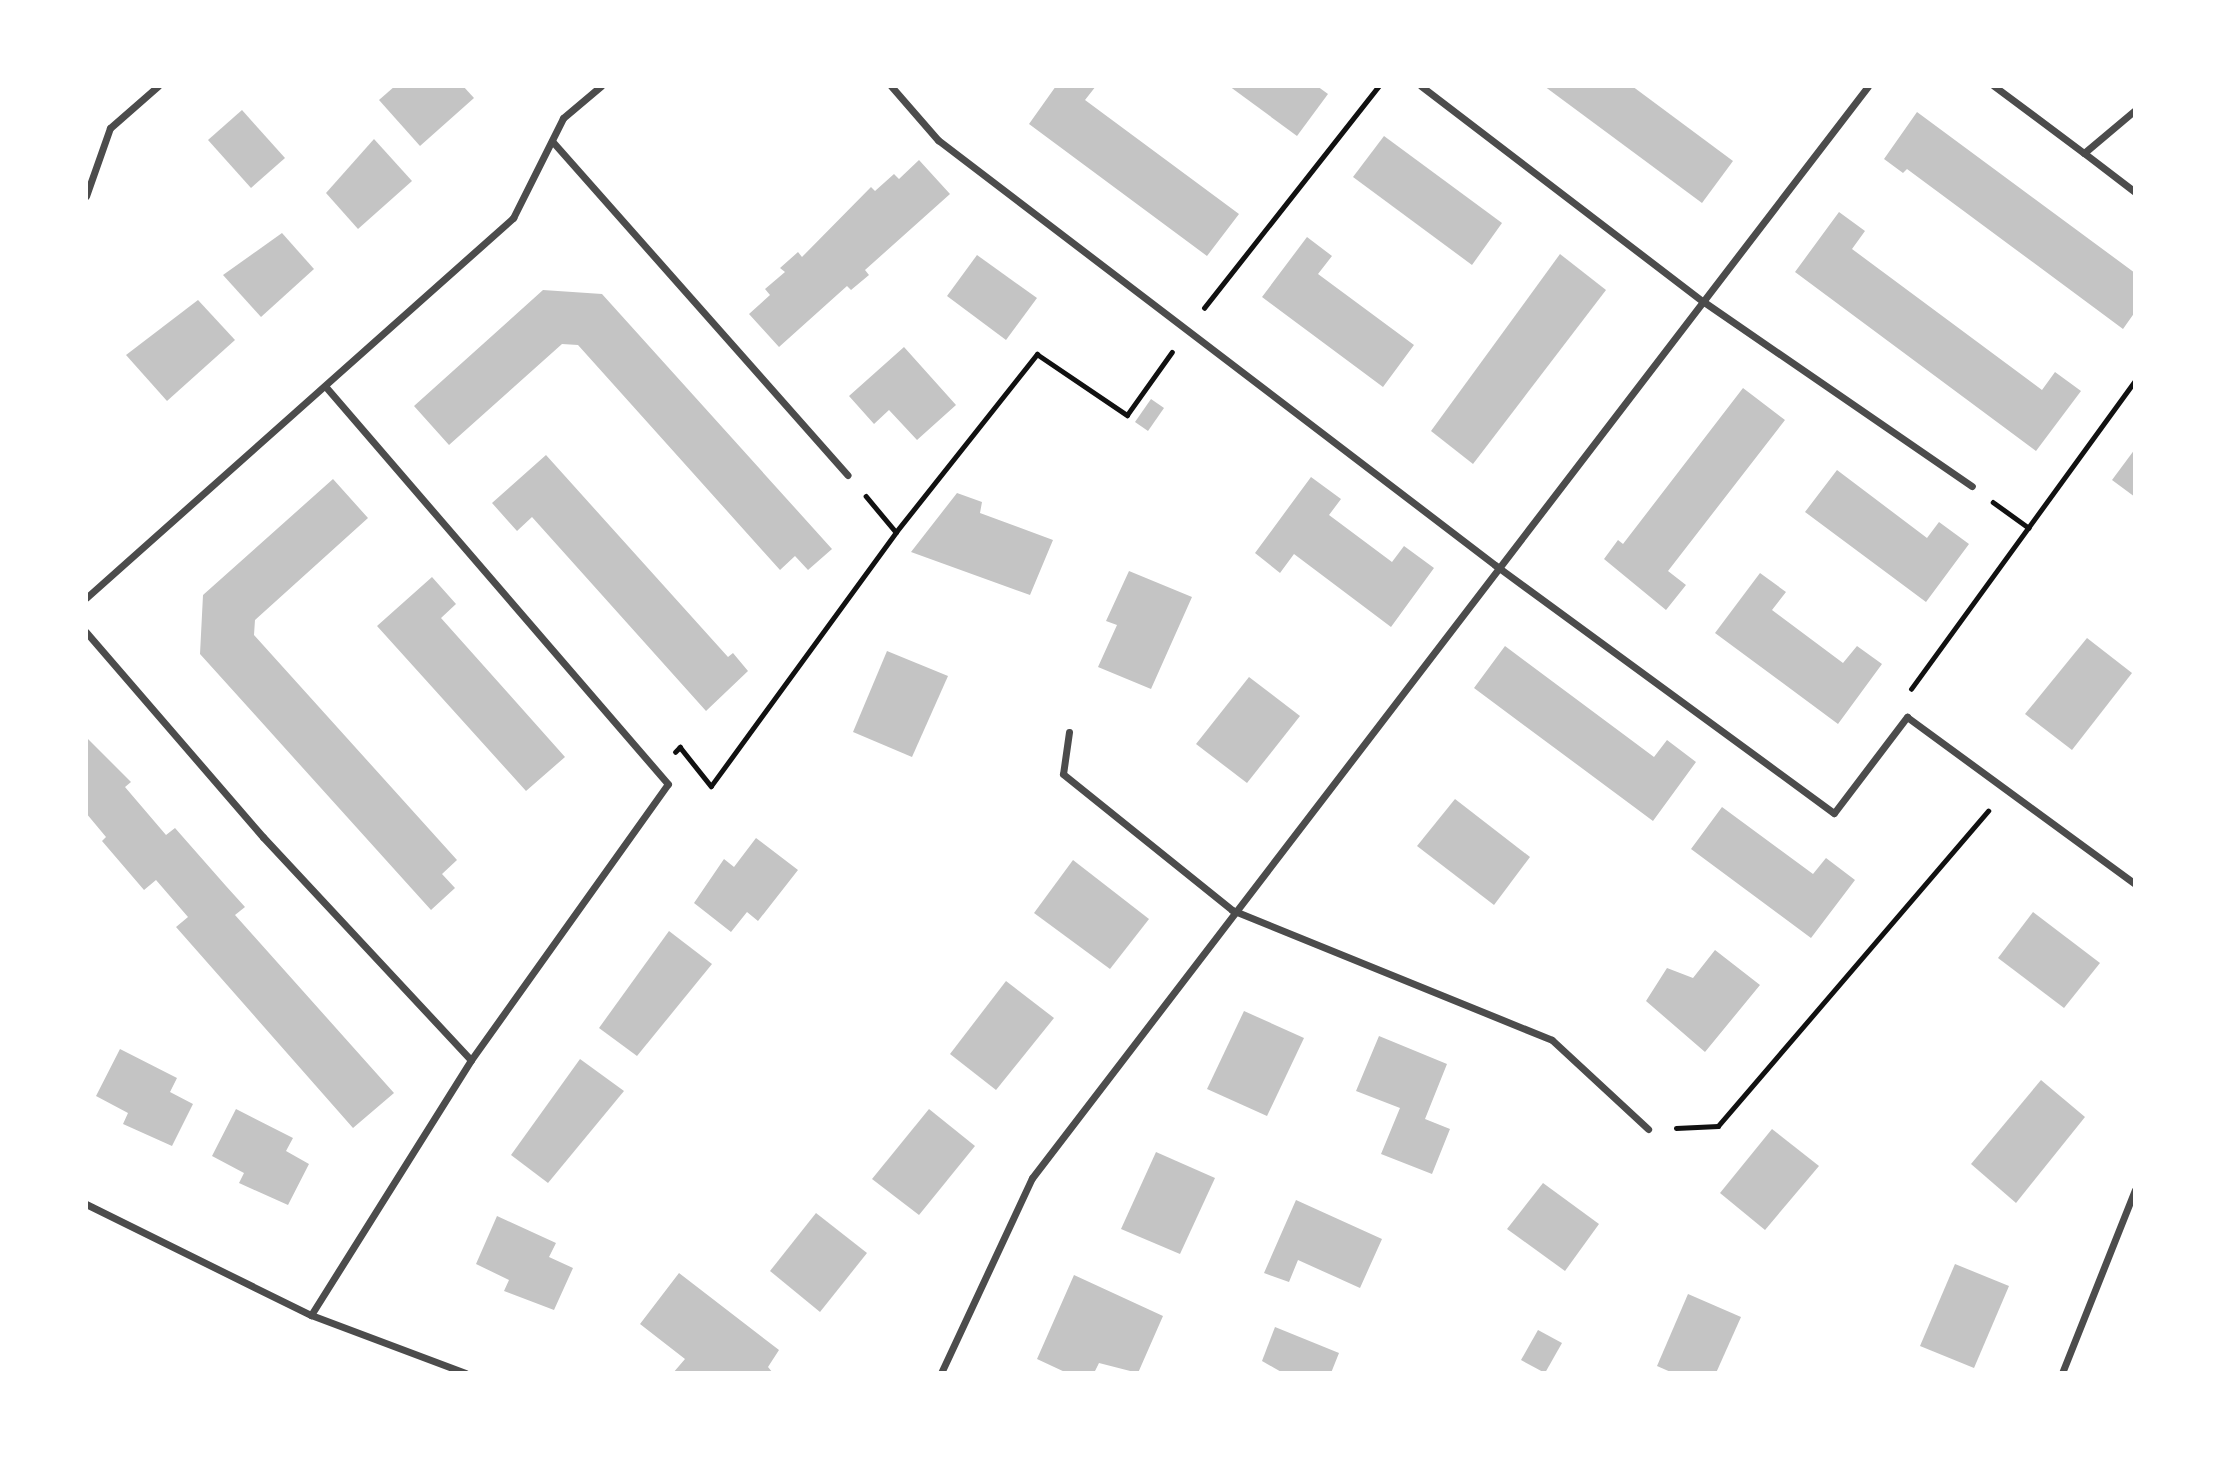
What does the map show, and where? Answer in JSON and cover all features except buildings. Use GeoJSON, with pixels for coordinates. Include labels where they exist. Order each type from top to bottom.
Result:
{"type":"FeatureCollection","features":[{"type":"Feature","properties":{"kind":"street"},"geometry":{"type":"LineString","coordinates":[[86,196],[110,128],[158,86]]}},
{"type":"Feature","properties":{"kind":"street"},"geometry":{"type":"LineString","coordinates":[[86,598],[513,218],[563,118],[601,86]]}},
{"type":"Feature","properties":{"kind":"street"},"geometry":{"type":"LineString","coordinates":[[891,86],[938,141],[1495,565],[1834,813],[1907,717],[2135,884]]}},
{"type":"Feature","properties":{"kind":"street"},"geometry":{"type":"LineString","coordinates":[[1421,86],[1704,302],[1972,486]]}},
{"type":"Feature","properties":{"kind":"street"},"geometry":{"type":"LineString","coordinates":[[941,1373],[1032,1178],[1495,565],[1704,302],[1868,86]]}},
{"type":"Feature","properties":{"kind":"street"},"geometry":{"type":"LineString","coordinates":[[1994,86],[2135,192]]}},
{"type":"Feature","properties":{"kind":"street"},"geometry":{"type":"LineString","coordinates":[[2084,153],[2135,110]]}},
{"type":"Feature","properties":{"kind":"street"},"geometry":{"type":"LineString","coordinates":[[552,141],[848,475]]}},
{"type":"Feature","properties":{"kind":"street"},"geometry":{"type":"LineString","coordinates":[[311,1315],[471,1060],[668,784],[325,386]]}},
{"type":"Feature","properties":{"kind":"street"},"geometry":{"type":"LineString","coordinates":[[86,632],[263,837],[471,1060]]}},
{"type":"Feature","properties":{"kind":"street"},"geometry":{"type":"LineString","coordinates":[[1069,732],[1063,774],[1232,910],[1552,1040],[1647,1129]]}},
{"type":"Feature","properties":{"kind":"street"},"geometry":{"type":"LineString","coordinates":[[2062,1373],[2135,1190]]}},
{"type":"Feature","properties":{"kind":"street"},"geometry":{"type":"LineString","coordinates":[[86,1204],[311,1315],[465,1373]]}},
{"type":"Feature","properties":{"kind":"path"},"geometry":{"type":"LineString","coordinates":[[656,770],[680,747],[711,786],[896,532],[1037,354],[1127,415],[1187,330],[1378,86]]}},
{"type":"Feature","properties":{"kind":"path"},"geometry":{"type":"LineString","coordinates":[[1907,717],[1908,692],[2135,381]]}},
{"type":"Feature","properties":{"kind":"path"},"geometry":{"type":"LineString","coordinates":[[848,475],[896,532]]}},
{"type":"Feature","properties":{"kind":"path"},"geometry":{"type":"LineString","coordinates":[[1972,486],[2029,528]]}},
{"type":"Feature","properties":{"kind":"path"},"geometry":{"type":"LineString","coordinates":[[1647,1129],[1718,1126],[2006,790]]}}]}
